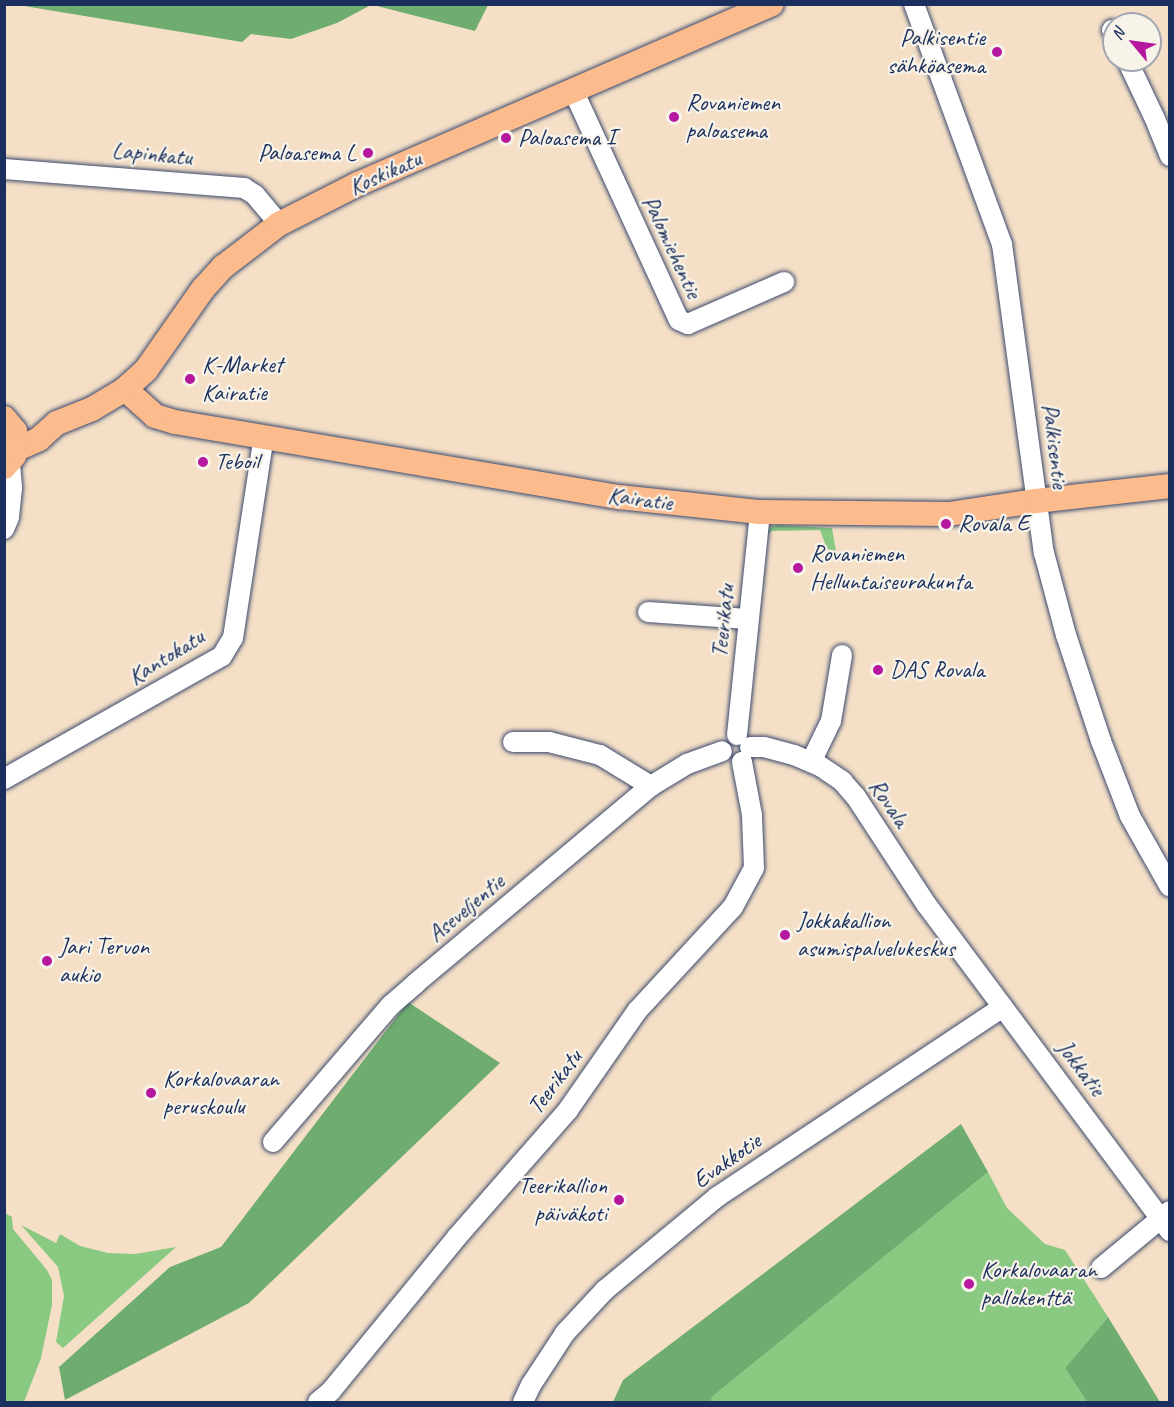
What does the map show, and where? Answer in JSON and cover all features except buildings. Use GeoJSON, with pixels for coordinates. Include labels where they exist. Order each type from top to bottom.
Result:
{"type":"FeatureCollection","features":[{"type":"Feature","properties":{"kind":"main road","name":"Koskikatu"},"geometry":{"type":"LineString","coordinates":[[11,460],[57,423],[92,409],[125,389],[146,370],[203,289],[223,267],[279,224],[358,184],[573,90],[736,12],[771,4]]}},
{"type":"Feature","properties":{"kind":"main road","name":"Kairatie"},"geometry":{"type":"LineString","coordinates":[[125,389],[150,412],[166,420],[619,497],[760,512],[949,514],[1036,501],[1170,486]]}},
{"type":"Feature","properties":{"kind":"main road","name":"Koskikatu"},"geometry":{"type":"LineString","coordinates":[[5,418],[57,423]]}},
{"type":"Feature","properties":{"kind":"main road"},"geometry":{"type":"LineString","coordinates":[[5,418],[15,431],[11,460]]}},
{"type":"Feature","properties":{"kind":"street","name":"Palkisentie"},"geometry":{"type":"LineString","coordinates":[[914,4],[1002,244],[1036,501],[1044,553],[1057,604],[1101,741],[1130,816],[1170,887]]}},
{"type":"Feature","properties":{"kind":"street"},"geometry":{"type":"LineString","coordinates":[[1133,72],[1170,156]]}},
{"type":"Feature","properties":{"kind":"street","name":"Palomiehentie"},"geometry":{"type":"LineString","coordinates":[[573,90],[679,320],[687,324],[784,282]]}},
{"type":"Feature","properties":{"kind":"street","name":"Lapinkatu"},"geometry":{"type":"LineString","coordinates":[[4,169],[244,188],[255,195],[279,224]]}},
{"type":"Feature","properties":{"kind":"street","name":"Kantokatu"},"geometry":{"type":"LineString","coordinates":[[4,778],[222,656],[233,638],[264,436]]}},
{"type":"Feature","properties":{"kind":"street"},"geometry":{"type":"LineString","coordinates":[[4,529],[12,487],[11,460]]}},
{"type":"Feature","properties":{"kind":"street","name":"Teerikatu"},"geometry":{"type":"LineString","coordinates":[[318,1402],[331,1391],[457,1237],[568,1110],[637,1011],[733,908],[754,868],[752,815],[743,748],[748,619],[760,512]]}},
{"type":"Feature","properties":{"kind":"street"},"geometry":{"type":"LineString","coordinates":[[648,612],[748,619]]}},
{"type":"Feature","properties":{"kind":"street"},"geometry":{"type":"LineString","coordinates":[[811,762],[831,722],[842,655]]}},
{"type":"Feature","properties":{"kind":"street"},"geometry":{"type":"LineString","coordinates":[[513,742],[549,742],[600,754],[651,786]]}},
{"type":"Feature","properties":{"kind":"street","name":"Rovala"},"geometry":{"type":"LineString","coordinates":[[722,751],[729,761],[743,748],[764,747],[811,762],[842,781],[856,797],[926,904],[951,936]]}},
{"type":"Feature","properties":{"kind":"street","name":"Aseveljentie"},"geometry":{"type":"LineString","coordinates":[[273,1142],[391,1005],[651,786],[687,764],[722,751]]}},
{"type":"Feature","properties":{"kind":"street","name":"Jokkatie"},"geometry":{"type":"LineString","coordinates":[[951,936],[1166,1220]]}},
{"type":"Feature","properties":{"kind":"street","name":"Evakkotie"},"geometry":{"type":"LineString","coordinates":[[523,1402],[531,1385],[565,1333],[605,1290],[717,1197],[1003,1007]]}},
{"type":"Feature","properties":{"kind":"street"},"geometry":{"type":"LineString","coordinates":[[1101,1268],[1166,1220]]}},
{"type":"Feature","properties":{"kind":"green space"},"geometry":{"type":"Polygon","coordinates":[[[371,4],[337,23],[291,39],[251,34],[242,42],[18,5],[371,4]]]}},
{"type":"Feature","properties":{"kind":"green space"},"geometry":{"type":"Polygon","coordinates":[[[373,5],[488,5],[475,31],[373,5]]]}},
{"type":"Feature","properties":{"kind":"green space"},"geometry":{"type":"Polygon","coordinates":[[[777,525],[832,528],[836,551],[827,549],[820,530],[771,531],[767,537],[768,528],[777,525]]]}},
{"type":"Feature","properties":{"kind":"green space"},"geometry":{"type":"Polygon","coordinates":[[[408,1002],[500,1063],[249,1303],[65,1400],[59,1367],[170,1267],[221,1247],[408,1002]]]}},
{"type":"Feature","properties":{"kind":"green space"},"geometry":{"type":"Polygon","coordinates":[[[961,1124],[988,1172],[712,1397],[711,1402],[613,1402],[623,1380],[961,1124]]]}},
{"type":"Feature","properties":{"kind":"green space","name":"Korkalovaaran pallokenttä"},"geometry":{"type":"Polygon","coordinates":[[[988,1172],[1007,1208],[1045,1244],[1065,1250],[1108,1317],[1065,1368],[1087,1402],[711,1402],[712,1397],[988,1172]]]}},
{"type":"Feature","properties":{"kind":"green space"},"geometry":{"type":"Polygon","coordinates":[[[5,1213],[12,1217],[13,1229],[47,1270],[52,1280],[52,1305],[41,1358],[24,1402],[5,1402],[5,1213]]]}},
{"type":"Feature","properties":{"kind":"green space"},"geometry":{"type":"Polygon","coordinates":[[[21,1225],[56,1243],[60,1234],[80,1246],[108,1253],[135,1254],[176,1247],[63,1348],[56,1342],[64,1296],[58,1267],[21,1225]]]}},
{"type":"Feature","properties":{"kind":"green space"},"geometry":{"type":"Polygon","coordinates":[[[1108,1317],[1160,1402],[1087,1402],[1065,1368],[1108,1317]]]}},
{"type":"Feature","properties":{"kind":"place","name":"Palkisentie sähköasema"},"geometry":{"type":"Point","coordinates":[997,52]}},
{"type":"Feature","properties":{"kind":"place","name":"Rovaniemen paloasema"},"geometry":{"type":"Point","coordinates":[674,117]}},
{"type":"Feature","properties":{"kind":"place","name":"Paloasema I"},"geometry":{"type":"Point","coordinates":[506,138]}},
{"type":"Feature","properties":{"kind":"place","name":"Paloasema L"},"geometry":{"type":"Point","coordinates":[368,153]}},
{"type":"Feature","properties":{"kind":"place","name":"K-Market Kairatie"},"geometry":{"type":"Point","coordinates":[190,379]}},
{"type":"Feature","properties":{"kind":"place","name":"Teboil"},"geometry":{"type":"Point","coordinates":[203,462]}},
{"type":"Feature","properties":{"kind":"place","name":"Rovala E"},"geometry":{"type":"Point","coordinates":[946,524]}},
{"type":"Feature","properties":{"kind":"place","name":"Rovaniemen Helluntaiseurakunta"},"geometry":{"type":"Point","coordinates":[798,568]}},
{"type":"Feature","properties":{"kind":"place","name":"DAS Rovala"},"geometry":{"type":"Point","coordinates":[878,670]}},
{"type":"Feature","properties":{"kind":"place","name":"Jokkakallion asumispalvelukeskus"},"geometry":{"type":"Point","coordinates":[785,935]}},
{"type":"Feature","properties":{"kind":"place","name":"Jari Tervon aukio"},"geometry":{"type":"Point","coordinates":[47,961]}},
{"type":"Feature","properties":{"kind":"place","name":"Korkalovaaran peruskoulu"},"geometry":{"type":"Point","coordinates":[151,1093]}},
{"type":"Feature","properties":{"kind":"place","name":"Teerikallion päiväkoti"},"geometry":{"type":"Point","coordinates":[619,1200]}},
{"type":"Feature","properties":{"kind":"place","name":"Korkalovaaran pallokenttä"},"geometry":{"type":"Point","coordinates":[969,1284]}}]}
